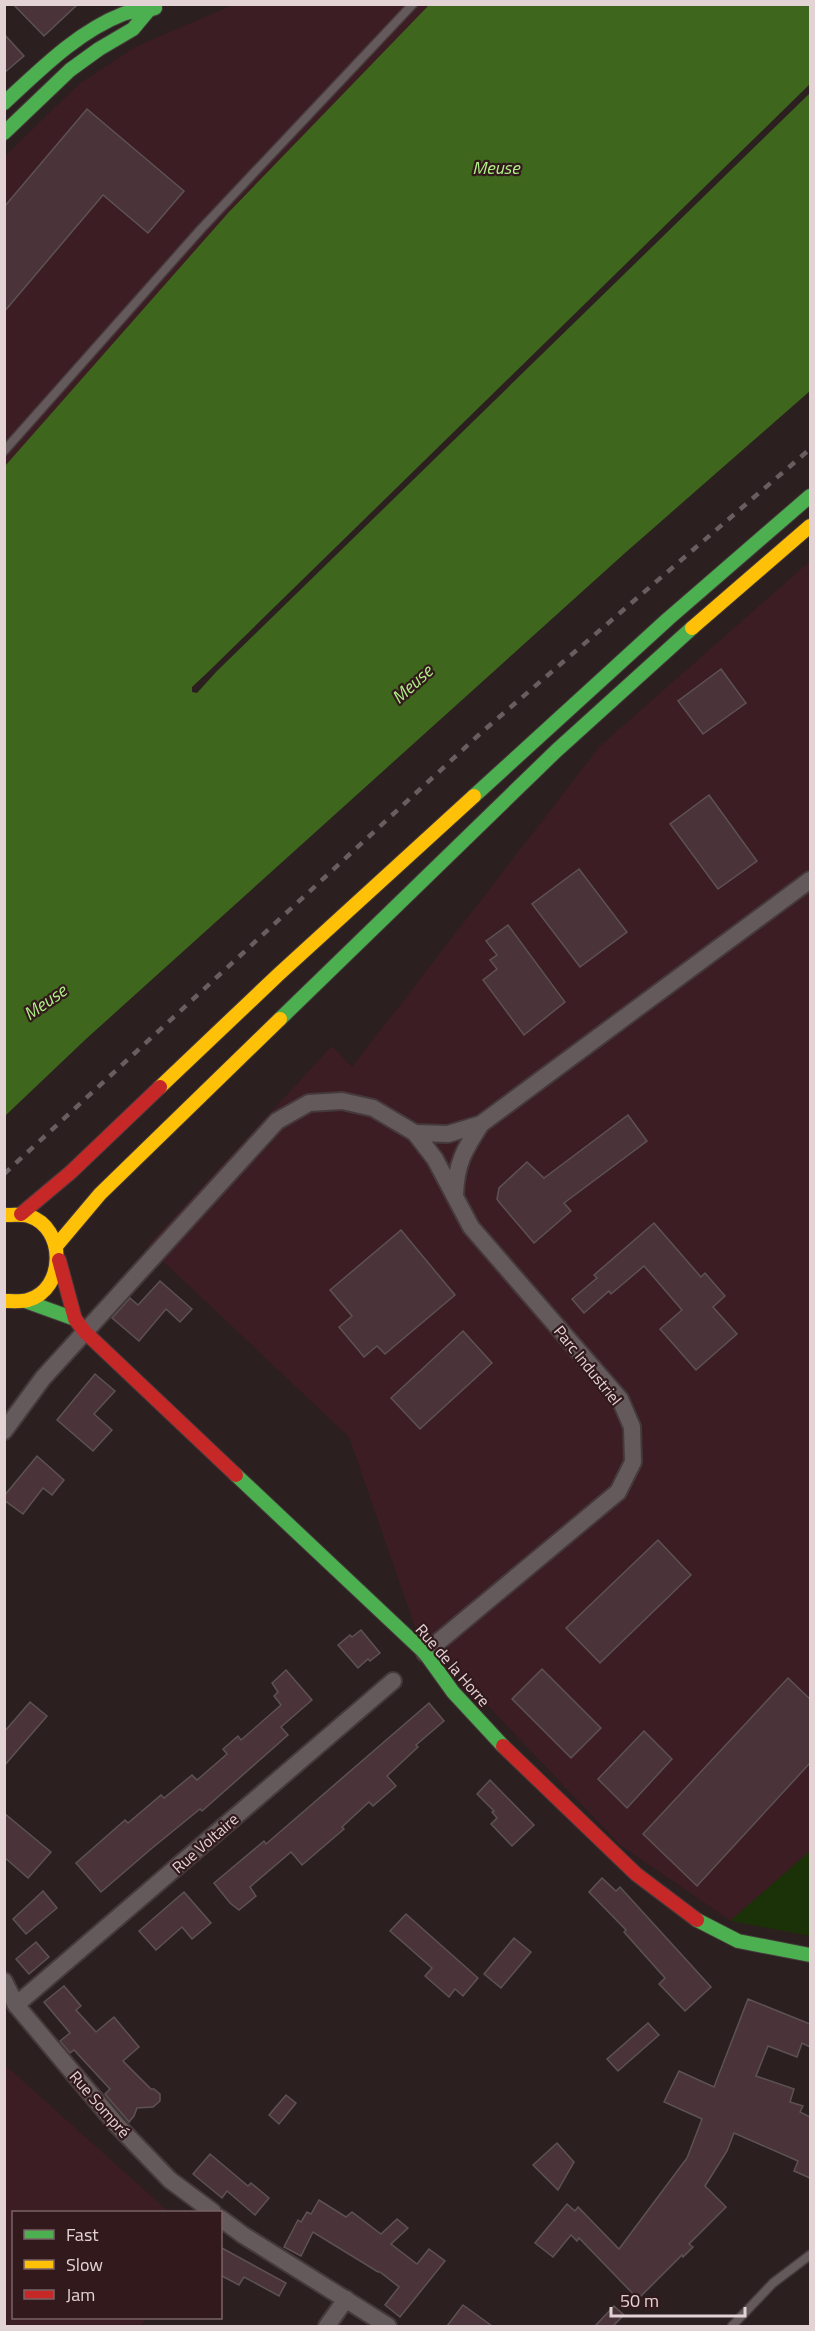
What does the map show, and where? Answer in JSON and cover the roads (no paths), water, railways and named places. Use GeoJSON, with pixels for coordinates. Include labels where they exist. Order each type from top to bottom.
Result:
{"type":"FeatureCollection","features":[{"type":"Feature","properties":{"kind":"main road"},"geometry":{"type":"LineString","coordinates":[[4,103],[44,66],[94,30],[125,13],[161,4]]}},
{"type":"Feature","properties":{"kind":"main road"},"geometry":{"type":"LineString","coordinates":[[4,133],[70,70],[133,29],[148,8]]}},
{"type":"Feature","properties":{"kind":"main road"},"geometry":{"type":"LineString","coordinates":[[21,1214],[71,1172],[279,974],[548,728],[668,619],[810,496]]}},
{"type":"Feature","properties":{"kind":"main road"},"geometry":{"type":"LineString","coordinates":[[57,1245],[100,1194],[556,751],[680,638],[810,525]]}},
{"type":"Feature","properties":{"kind":"main road"},"geometry":{"type":"LineString","coordinates":[[4,1215],[21,1214],[33,1218],[52,1233],[80,1325]]}},
{"type":"Feature","properties":{"kind":"main road"},"geometry":{"type":"LineString","coordinates":[[4,1301],[25,1301],[36,1297],[46,1289],[55,1276],[59,1260]]}},
{"type":"Feature","properties":{"kind":"main road"},"geometry":{"type":"LineString","coordinates":[[25,1301],[80,1325]]}},
{"type":"Feature","properties":{"kind":"main road","name":"Rue de la Horre"},"geometry":{"type":"LineString","coordinates":[[80,1325],[426,1653],[443,1682],[505,1749],[642,1880],[687,1913],[731,1939],[810,1955]]}},
{"type":"Feature","properties":{"kind":"street","name":"Parc Industriel"},"geometry":{"type":"LineString","coordinates":[[414,1133],[448,1134],[481,1124],[810,880]]}},
{"type":"Feature","properties":{"kind":"street","name":"Parc Industriel"},"geometry":{"type":"LineString","coordinates":[[4,1431],[80,1325],[277,1121],[309,1103],[342,1101],[373,1108],[414,1133],[435,1159],[471,1227],[620,1399],[632,1427],[633,1462],[618,1492],[426,1653]]}},
{"type":"Feature","properties":{"kind":"street","name":"Parc Industriel"},"geometry":{"type":"LineString","coordinates":[[454,1197],[455,1174],[463,1152],[481,1124]]}},
{"type":"Feature","properties":{"kind":"street","name":"Rue Voltaire"},"geometry":{"type":"LineString","coordinates":[[16,2005],[393,1681]]}},
{"type":"Feature","properties":{"kind":"street","name":"Rue Sompré"},"geometry":{"type":"LineString","coordinates":[[4,1981],[16,2005],[116,2124],[170,2180],[212,2211]]}},
{"type":"Feature","properties":{"kind":"street"},"geometry":{"type":"LineString","coordinates":[[222,2219],[388,2326]]}},
{"type":"Feature","properties":{"kind":"street"},"geometry":{"type":"LineString","coordinates":[[327,2326],[347,2300]]}},
{"type":"Feature","properties":{"kind":"lane"},"geometry":{"type":"LineString","coordinates":[[4,451],[201,229],[413,4]]}},
{"type":"Feature","properties":{"kind":"lane"},"geometry":{"type":"LineString","coordinates":[[732,2326],[773,2283],[810,2255]]}},
{"type":"Feature","properties":{"kind":"water","name":"Meuse"},"geometry":{"type":"Polygon","coordinates":[[[430,4],[810,5],[810,84],[192,687],[192,692],[197,693],[810,93],[810,391],[625,553],[86,1039],[5,1116],[5,466],[228,213],[430,4]]]}},
{"type":"Feature","properties":{"kind":"railway"},"geometry":{"type":"LineString","coordinates":[[4,1174],[483,731],[810,449]]}}]}
